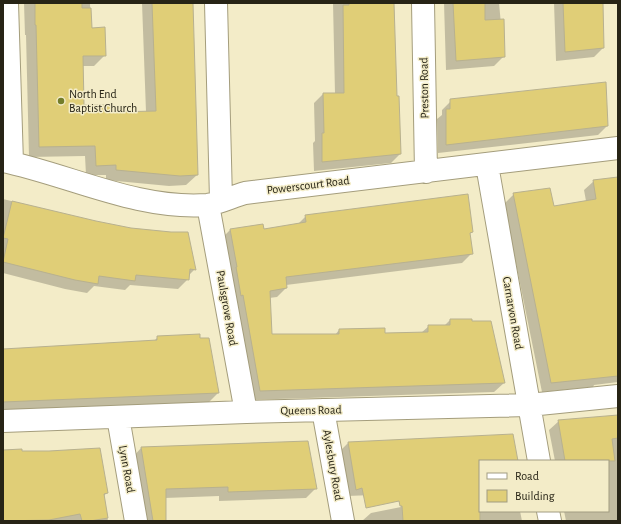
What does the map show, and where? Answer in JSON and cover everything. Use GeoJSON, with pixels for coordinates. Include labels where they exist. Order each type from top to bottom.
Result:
{"type":"FeatureCollection","features":[{"type":"Feature","properties":{"kind":"street"},"geometry":{"type":"LineString","coordinates":[[7,3],[7,162]]}},
{"type":"Feature","properties":{"kind":"street","name":"Paulsgrove Road"},"geometry":{"type":"LineString","coordinates":[[216,3],[215,203],[246,412]]}},
{"type":"Feature","properties":{"kind":"street","name":"Preston Road"},"geometry":{"type":"LineString","coordinates":[[423,3],[426,172]]}},
{"type":"Feature","properties":{"kind":"street","name":"Powerscourt Road"},"geometry":{"type":"LineString","coordinates":[[7,162],[130,197],[168,204],[215,203],[245,193],[618,148]]}},
{"type":"Feature","properties":{"kind":"street","name":"Carnarvon Road"},"geometry":{"type":"LineString","coordinates":[[487,165],[539,460]]}},
{"type":"Feature","properties":{"kind":"street","name":"Queens Road"},"geometry":{"type":"LineString","coordinates":[[3,421],[246,412],[529,405],[618,396]]}},
{"type":"Feature","properties":{"kind":"street","name":"Aylesbury Road"},"geometry":{"type":"LineString","coordinates":[[323,410],[343,521]]}},
{"type":"Feature","properties":{"kind":"street","name":"Lynn Road"},"geometry":{"type":"LineString","coordinates":[[118,417],[136,521]]}},
{"type":"Feature","properties":{"kind":"building"},"geometry":{"type":"Polygon","coordinates":[[[35,3],[82,3],[82,8],[91,8],[92,28],[105,27],[106,56],[83,56],[84,105],[114,105],[114,112],[156,111],[152,3],[193,3],[198,175],[180,176],[116,170],[116,165],[96,166],[95,146],[39,147],[35,3]]]}},
{"type":"Feature","properties":{"kind":"building"},"geometry":{"type":"Polygon","coordinates":[[[349,3],[394,3],[397,96],[399,96],[401,154],[322,162],[322,133],[324,133],[323,93],[344,93],[343,5],[349,5],[349,3]]]}},
{"type":"Feature","properties":{"kind":"building"},"geometry":{"type":"Polygon","coordinates":[[[453,3],[485,3],[485,20],[504,19],[505,57],[456,61],[453,3]]]}},
{"type":"Feature","properties":{"kind":"building"},"geometry":{"type":"Polygon","coordinates":[[[563,3],[603,3],[604,48],[565,52],[563,3]]]}},
{"type":"Feature","properties":{"kind":"building"},"geometry":{"type":"Polygon","coordinates":[[[606,82],[608,126],[446,145],[446,109],[450,109],[450,99],[606,82]]]}},
{"type":"Feature","properties":{"kind":"building"},"geometry":{"type":"Polygon","coordinates":[[[618,177],[618,376],[551,383],[513,193],[550,188],[554,206],[596,199],[593,180],[618,177]]]}},
{"type":"Feature","properties":{"kind":"building"},"geometry":{"type":"Polygon","coordinates":[[[468,194],[473,232],[470,233],[473,254],[286,277],[287,288],[270,291],[272,334],[339,334],[339,329],[385,328],[385,333],[428,332],[428,325],[450,325],[450,319],[491,321],[505,383],[260,391],[243,295],[241,296],[230,229],[263,224],[264,229],[306,222],[305,215],[468,194]]]}},
{"type":"Feature","properties":{"kind":"building"},"geometry":{"type":"Polygon","coordinates":[[[12,201],[131,228],[188,232],[196,270],[190,269],[189,280],[136,275],[135,281],[99,276],[98,284],[75,280],[3,262],[8,239],[3,238],[12,201]]]}},
{"type":"Feature","properties":{"kind":"building"},"geometry":{"type":"Polygon","coordinates":[[[200,334],[200,338],[209,338],[219,393],[3,402],[3,349],[157,340],[157,336],[200,334]]]}},
{"type":"Feature","properties":{"kind":"building"},"geometry":{"type":"Polygon","coordinates":[[[618,415],[618,438],[612,439],[615,461],[565,460],[558,420],[618,415]]]}},
{"type":"Feature","properties":{"kind":"building"},"geometry":{"type":"Polygon","coordinates":[[[513,434],[518,460],[479,460],[480,521],[403,521],[402,506],[400,506],[399,501],[366,508],[362,488],[356,490],[348,442],[513,434]]]}},
{"type":"Feature","properties":{"kind":"building"},"geometry":{"type":"Polygon","coordinates":[[[308,441],[317,489],[228,492],[228,487],[166,489],[166,521],[153,521],[141,447],[308,441]]]}},
{"type":"Feature","properties":{"kind":"building"},"geometry":{"type":"Polygon","coordinates":[[[100,448],[108,493],[104,494],[108,518],[82,521],[80,514],[49,520],[3,521],[3,450],[22,449],[22,451],[49,451],[100,448]]]}},
{"type":"Feature","properties":{"kind":"place","name":"North End Baptist Church"},"geometry":{"type":"Point","coordinates":[61,101]}}]}
